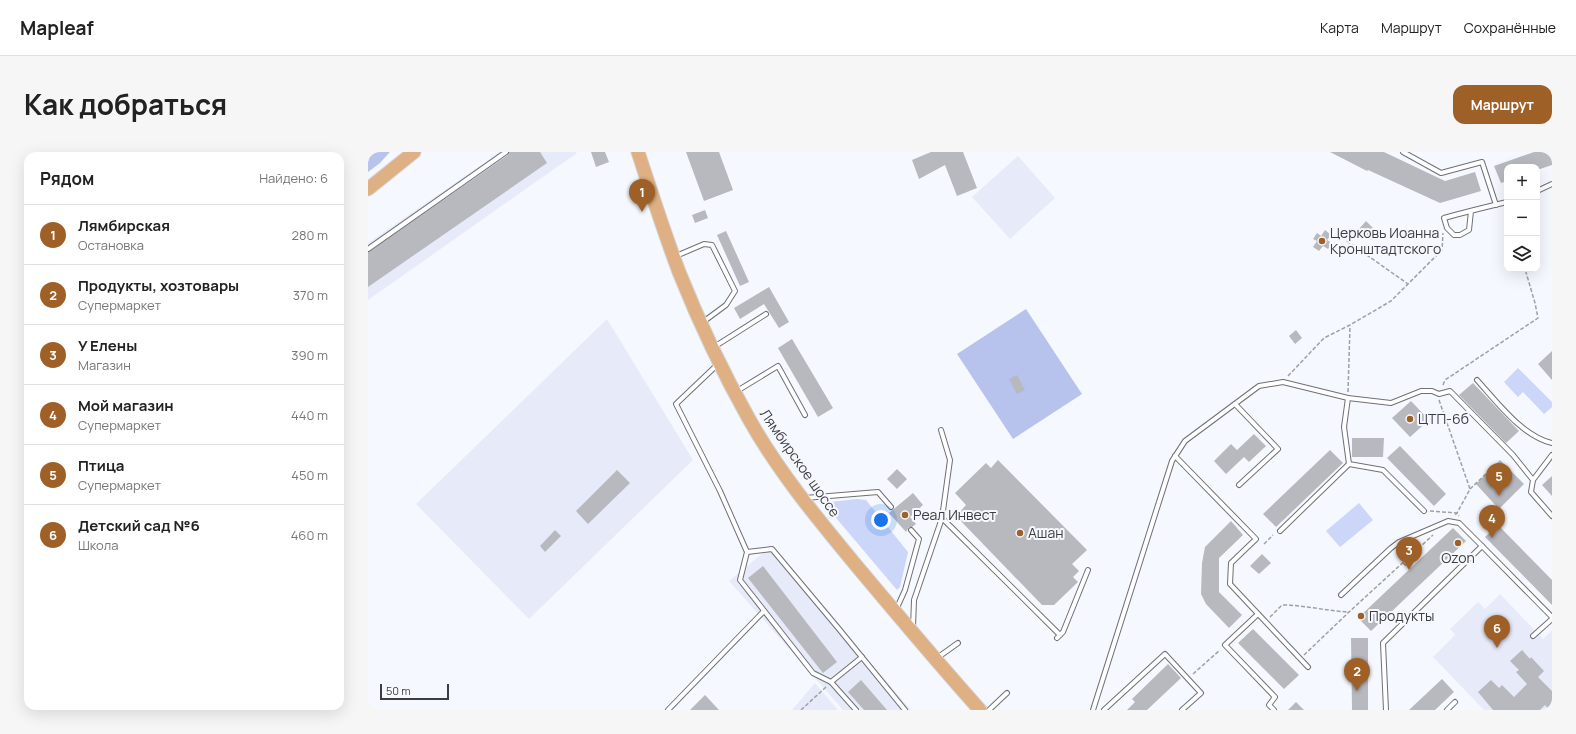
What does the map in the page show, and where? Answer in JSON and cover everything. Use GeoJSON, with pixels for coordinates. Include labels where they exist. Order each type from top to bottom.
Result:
{"type":"FeatureCollection","features":[{"type":"Feature","properties":{"kind":"main road"},"geometry":{"type":"LineString","coordinates":[[368,189],[413,152]]}},
{"type":"Feature","properties":{"kind":"main road","name":"Лямбирское шоссе"},"geometry":{"type":"LineString","coordinates":[[638,152],[674,257],[701,323],[719,364],[765,445],[802,498],[895,613],[980,710]]}},
{"type":"Feature","properties":{"kind":"lane"},"geometry":{"type":"LineString","coordinates":[[368,249],[506,152]]}},
{"type":"Feature","properties":{"kind":"lane"},"geometry":{"type":"LineString","coordinates":[[1403,152],[1441,173],[1482,162],[1496,205]]}},
{"type":"Feature","properties":{"kind":"lane"},"geometry":{"type":"LineString","coordinates":[[1540,190],[1552,184]]}},
{"type":"Feature","properties":{"kind":"lane"},"geometry":{"type":"LineString","coordinates":[[1471,211],[1469,230],[1460,235],[1454,235],[1447,228],[1444,218],[1471,211],[1504,203]]}},
{"type":"Feature","properties":{"kind":"lane"},"geometry":{"type":"LineString","coordinates":[[674,257],[704,244],[712,245],[735,291],[726,305],[701,323]]}},
{"type":"Feature","properties":{"kind":"lane"},"geometry":{"type":"LineString","coordinates":[[712,348],[766,314]]}},
{"type":"Feature","properties":{"kind":"lane"},"geometry":{"type":"LineString","coordinates":[[719,364],[676,404],[720,491],[747,552],[740,580],[813,674],[831,682],[856,710]]}},
{"type":"Feature","properties":{"kind":"lane"},"geometry":{"type":"LineString","coordinates":[[735,392],[778,366],[805,415]]}},
{"type":"Feature","properties":{"kind":"lane"},"geometry":{"type":"LineString","coordinates":[[1477,380],[1517,423],[1534,435],[1552,443]]}},
{"type":"Feature","properties":{"kind":"lane"},"geometry":{"type":"LineString","coordinates":[[1093,710],[1164,482],[1175,456],[1185,440],[1259,386],[1282,382],[1348,398],[1391,403],[1421,391],[1432,391],[1439,394],[1450,391],[1513,455],[1533,480]]}},
{"type":"Feature","properties":{"kind":"lane"},"geometry":{"type":"LineString","coordinates":[[1348,398],[1344,427],[1349,464]]}},
{"type":"Feature","properties":{"kind":"lane"},"geometry":{"type":"LineString","coordinates":[[1235,404],[1278,449],[1239,485]]}},
{"type":"Feature","properties":{"kind":"lane"},"geometry":{"type":"LineString","coordinates":[[913,634],[914,600],[942,518],[950,460],[941,430]]}},
{"type":"Feature","properties":{"kind":"lane"},"geometry":{"type":"LineString","coordinates":[[1552,455],[1533,480],[1530,492],[1552,516]]}},
{"type":"Feature","properties":{"kind":"lane"},"geometry":{"type":"LineString","coordinates":[[1175,456],[1256,539],[1231,563],[1230,584],[1308,667]]}},
{"type":"Feature","properties":{"kind":"lane"},"geometry":{"type":"LineString","coordinates":[[1548,460],[1552,464]]}},
{"type":"Feature","properties":{"kind":"lane"},"geometry":{"type":"LineString","coordinates":[[1349,464],[1383,470],[1424,511]]}},
{"type":"Feature","properties":{"kind":"lane"},"geometry":{"type":"LineString","coordinates":[[1280,531],[1349,464]]}},
{"type":"Feature","properties":{"kind":"lane"},"geometry":{"type":"LineString","coordinates":[[802,498],[878,492],[891,507]]}},
{"type":"Feature","properties":{"kind":"lane"},"geometry":{"type":"LineString","coordinates":[[942,518],[1058,637],[1062,632],[1088,570]]}},
{"type":"Feature","properties":{"kind":"lane"},"geometry":{"type":"LineString","coordinates":[[1341,595],[1399,542],[1448,521],[1459,523],[1552,618],[1533,636]]}},
{"type":"Feature","properties":{"kind":"lane"},"geometry":{"type":"LineString","coordinates":[[895,613],[905,590],[919,539],[911,530]]}},
{"type":"Feature","properties":{"kind":"lane"},"geometry":{"type":"LineString","coordinates":[[1386,710],[1384,643],[1482,546]]}},
{"type":"Feature","properties":{"kind":"lane"},"geometry":{"type":"LineString","coordinates":[[747,552],[772,549],[905,710]]}},
{"type":"Feature","properties":{"kind":"lane"},"geometry":{"type":"LineString","coordinates":[[668,710],[764,611]]}},
{"type":"Feature","properties":{"kind":"lane"},"geometry":{"type":"LineString","coordinates":[[1258,614],[1225,645],[1275,697],[1269,705],[1274,710]]}},
{"type":"Feature","properties":{"kind":"lane"},"geometry":{"type":"LineString","coordinates":[[935,659],[958,643]]}},
{"type":"Feature","properties":{"kind":"lane"},"geometry":{"type":"LineString","coordinates":[[1104,710],[1165,654],[1201,693],[1182,710]]}},
{"type":"Feature","properties":{"kind":"lane"},"geometry":{"type":"LineString","coordinates":[[831,682],[862,657]]}},
{"type":"Feature","properties":{"kind":"lane"},"geometry":{"type":"LineString","coordinates":[[989,710],[1007,693]]}},
{"type":"Feature","properties":{"kind":"lane"},"geometry":{"type":"LineString","coordinates":[[1447,710],[1456,702]]}},
{"type":"Feature","properties":{"kind":"path"},"geometry":{"type":"LineString","coordinates":[[1282,382],[1324,338],[1391,301],[1442,250],[1444,218]]}},
{"type":"Feature","properties":{"kind":"path"},"geometry":{"type":"LineString","coordinates":[[1337,234],[1408,284]]}},
{"type":"Feature","properties":{"kind":"path"},"geometry":{"type":"LineString","coordinates":[[1470,489],[1438,395],[1445,380],[1538,318],[1535,303],[1525,272]]}},
{"type":"Feature","properties":{"kind":"path"},"geometry":{"type":"LineString","coordinates":[[1348,398],[1350,325]]}},
{"type":"Feature","properties":{"kind":"path"},"geometry":{"type":"LineString","coordinates":[[1302,657],[1457,513],[1470,489],[1488,472]]}},
{"type":"Feature","properties":{"kind":"path"},"geometry":{"type":"LineString","coordinates":[[1264,544],[1273,535]]}},
{"type":"Feature","properties":{"kind":"path"},"geometry":{"type":"LineString","coordinates":[[1403,563],[1407,568]]}},
{"type":"Feature","properties":{"kind":"path"},"geometry":{"type":"LineString","coordinates":[[1265,622],[1282,605],[1298,605],[1329,611],[1349,612]]}},
{"type":"Feature","properties":{"kind":"path"},"geometry":{"type":"LineString","coordinates":[[1191,675],[1225,645]]}},
{"type":"Feature","properties":{"kind":"path"},"geometry":{"type":"LineString","coordinates":[[801,710],[831,682]]}},
{"type":"Feature","properties":{"kind":"shaded area"},"geometry":{"type":"Polygon","coordinates":[[[368,152],[390,152],[380,163],[368,172],[368,152]]]}},
{"type":"Feature","properties":{"kind":"shaded area"},"geometry":{"type":"Polygon","coordinates":[[[500,152],[577,153],[368,300],[368,243],[500,152]]]}},
{"type":"Feature","properties":{"kind":"shaded area"},"geometry":{"type":"Polygon","coordinates":[[[1018,156],[1055,198],[1010,239],[972,197],[1018,156]]]}},
{"type":"Feature","properties":{"kind":"shaded area"},"geometry":{"type":"Polygon","coordinates":[[[1026,309],[1082,394],[1013,439],[957,354],[1026,309]]]}},
{"type":"Feature","properties":{"kind":"shaded area"},"geometry":{"type":"Polygon","coordinates":[[[607,319],[693,460],[529,619],[416,504],[607,319]]]}},
{"type":"Feature","properties":{"kind":"shaded area"},"geometry":{"type":"Polygon","coordinates":[[[1518,368],[1552,402],[1552,407],[1544,414],[1523,392],[1518,397],[1504,382],[1518,368]]]}},
{"type":"Feature","properties":{"kind":"shaded area"},"geometry":{"type":"Polygon","coordinates":[[[857,499],[866,500],[908,552],[900,587],[897,590],[826,506],[830,502],[857,499]]]}},
{"type":"Feature","properties":{"kind":"shaded area"},"geometry":{"type":"Polygon","coordinates":[[[1359,503],[1373,520],[1340,547],[1326,531],[1359,503]]]}},
{"type":"Feature","properties":{"kind":"shaded area"},"geometry":{"type":"Polygon","coordinates":[[[770,547],[911,710],[843,710],[729,581],[770,547]]]}},
{"type":"Feature","properties":{"kind":"shaded area"},"geometry":{"type":"Polygon","coordinates":[[[1500,594],[1543,639],[1552,630],[1552,710],[1484,710],[1433,657],[1455,635],[1450,629],[1478,602],[1485,609],[1500,594]]]}},
{"type":"Feature","properties":{"kind":"shaded area"},"geometry":{"type":"Polygon","coordinates":[[[815,683],[838,710],[792,710],[815,683]]]}},
{"type":"Feature","properties":{"kind":"building"},"geometry":{"type":"Polygon","coordinates":[[[509,152],[540,152],[547,163],[368,287],[368,252],[508,155],[509,152]]]}},
{"type":"Feature","properties":{"kind":"building"},"geometry":{"type":"Polygon","coordinates":[[[591,152],[605,152],[609,162],[596,167],[591,152]]]}},
{"type":"Feature","properties":{"kind":"building"},"geometry":{"type":"Polygon","coordinates":[[[686,152],[719,152],[733,190],[704,201],[686,152]]]}},
{"type":"Feature","properties":{"kind":"building"},"geometry":{"type":"Polygon","coordinates":[[[931,152],[963,152],[977,188],[957,196],[945,165],[919,179],[912,160],[931,152]]]}},
{"type":"Feature","properties":{"kind":"building"},"geometry":{"type":"Polygon","coordinates":[[[1330,152],[1384,152],[1445,181],[1475,172],[1481,191],[1440,203],[1368,170],[1367,171],[1330,152]]]}},
{"type":"Feature","properties":{"kind":"building"},"geometry":{"type":"Polygon","coordinates":[[[1534,152],[1552,152],[1552,165],[1540,169],[1540,164],[1504,164],[1504,182],[1501,183],[1494,166],[1534,152]]]}},
{"type":"Feature","properties":{"kind":"building"},"geometry":{"type":"Polygon","coordinates":[[[705,210],[708,218],[695,223],[692,215],[705,210]]]}},
{"type":"Feature","properties":{"kind":"building"},"geometry":{"type":"Polygon","coordinates":[[[1366,221],[1377,232],[1371,240],[1359,229],[1366,221]]]}},
{"type":"Feature","properties":{"kind":"building","name":"Церковь Иоанна Кронштадтского"},"geometry":{"type":"Polygon","coordinates":[[[1325,230],[1331,235],[1327,240],[1332,243],[1328,249],[1323,246],[1319,251],[1313,247],[1317,241],[1313,239],[1317,233],[1321,236],[1325,230]]]}},
{"type":"Feature","properties":{"kind":"building"},"geometry":{"type":"Polygon","coordinates":[[[726,231],[749,282],[740,286],[717,235],[726,231]]]}},
{"type":"Feature","properties":{"kind":"building"},"geometry":{"type":"Polygon","coordinates":[[[769,287],[789,322],[779,328],[764,304],[740,319],[734,308],[769,287]]]}},
{"type":"Feature","properties":{"kind":"building"},"geometry":{"type":"Polygon","coordinates":[[[1296,330],[1302,338],[1295,344],[1289,336],[1296,330]]]}},
{"type":"Feature","properties":{"kind":"building"},"geometry":{"type":"Polygon","coordinates":[[[792,339],[833,408],[818,417],[778,348],[792,339]]]}},
{"type":"Feature","properties":{"kind":"building"},"geometry":{"type":"Polygon","coordinates":[[[1552,351],[1552,380],[1538,364],[1552,351]]]}},
{"type":"Feature","properties":{"kind":"building"},"geometry":{"type":"Polygon","coordinates":[[[1017,375],[1025,390],[1017,394],[1009,379],[1017,375]]]}},
{"type":"Feature","properties":{"kind":"building"},"geometry":{"type":"Polygon","coordinates":[[[1473,383],[1519,431],[1506,443],[1459,395],[1473,383]]]}},
{"type":"Feature","properties":{"kind":"building","name":"ЦТП-6б"},"geometry":{"type":"Polygon","coordinates":[[[1411,401],[1429,420],[1410,437],[1392,418],[1411,401]]]}},
{"type":"Feature","properties":{"kind":"building"},"geometry":{"type":"Polygon","coordinates":[[[1254,434],[1266,446],[1249,462],[1244,457],[1226,474],[1214,461],[1231,444],[1237,450],[1254,434]]]}},
{"type":"Feature","properties":{"kind":"building"},"geometry":{"type":"Polygon","coordinates":[[[1352,438],[1384,438],[1383,457],[1352,457],[1352,438]]]}},
{"type":"Feature","properties":{"kind":"building"},"geometry":{"type":"Polygon","coordinates":[[[1400,446],[1446,494],[1434,506],[1387,458],[1400,446]]]}},
{"type":"Feature","properties":{"kind":"building"},"geometry":{"type":"Polygon","coordinates":[[[1330,450],[1343,463],[1276,527],[1263,514],[1330,450]]]}},
{"type":"Feature","properties":{"kind":"building"},"geometry":{"type":"Polygon","coordinates":[[[998,460],[1087,550],[1072,564],[1079,571],[1073,577],[1078,582],[1054,605],[1042,605],[956,516],[966,505],[955,493],[986,463],[991,468],[998,460]]]}},
{"type":"Feature","properties":{"kind":"building"},"geometry":{"type":"Polygon","coordinates":[[[1500,460],[1524,484],[1499,509],[1476,484],[1500,460]]]}},
{"type":"Feature","properties":{"kind":"building"},"geometry":{"type":"Polygon","coordinates":[[[897,469],[907,479],[897,489],[887,479],[897,469]]]}},
{"type":"Feature","properties":{"kind":"building"},"geometry":{"type":"Polygon","coordinates":[[[617,470],[630,483],[588,524],[576,511],[617,470]]]}},
{"type":"Feature","properties":{"kind":"building"},"geometry":{"type":"Polygon","coordinates":[[[1552,476],[1552,496],[1542,485],[1552,476]]]}},
{"type":"Feature","properties":{"kind":"building"},"geometry":{"type":"Polygon","coordinates":[[[913,493],[923,505],[910,517],[916,524],[909,527],[906,532],[889,513],[913,493]]]}},
{"type":"Feature","properties":{"kind":"building"},"geometry":{"type":"Polygon","coordinates":[[[1231,521],[1243,535],[1219,558],[1219,592],[1242,615],[1229,628],[1206,604],[1201,594],[1202,563],[1205,547],[1231,521]]]}},
{"type":"Feature","properties":{"kind":"building"},"geometry":{"type":"Polygon","coordinates":[[[1498,525],[1552,580],[1552,605],[1485,537],[1498,525]]]}},
{"type":"Feature","properties":{"kind":"building"},"geometry":{"type":"Polygon","coordinates":[[[1453,528],[1466,541],[1371,631],[1358,618],[1453,528]]]}},
{"type":"Feature","properties":{"kind":"building"},"geometry":{"type":"Polygon","coordinates":[[[555,530],[561,536],[545,552],[540,546],[555,530]]]}},
{"type":"Feature","properties":{"kind":"building"},"geometry":{"type":"Polygon","coordinates":[[[1262,554],[1271,563],[1259,574],[1250,566],[1262,554]]]}},
{"type":"Feature","properties":{"kind":"building"},"geometry":{"type":"Polygon","coordinates":[[[763,566],[837,662],[823,673],[748,578],[763,566]]]}},
{"type":"Feature","properties":{"kind":"building"},"geometry":{"type":"Polygon","coordinates":[[[1253,629],[1299,675],[1284,689],[1238,643],[1253,629]]]}},
{"type":"Feature","properties":{"kind":"building"},"geometry":{"type":"Polygon","coordinates":[[[1351,638],[1368,638],[1368,710],[1352,710],[1351,638]]]}},
{"type":"Feature","properties":{"kind":"building"},"geometry":{"type":"Polygon","coordinates":[[[1522,650],[1544,671],[1538,677],[1552,691],[1552,710],[1549,710],[1545,705],[1540,710],[1493,710],[1478,692],[1491,680],[1499,688],[1502,685],[1514,697],[1527,684],[1516,672],[1519,670],[1510,661],[1522,650]]]}},
{"type":"Feature","properties":{"kind":"building"},"geometry":{"type":"Polygon","coordinates":[[[1168,664],[1181,678],[1147,710],[1127,710],[1135,702],[1132,699],[1168,664]]]}},
{"type":"Feature","properties":{"kind":"building"},"geometry":{"type":"Polygon","coordinates":[[[1442,679],[1454,692],[1435,710],[1409,710],[1442,679]]]}},
{"type":"Feature","properties":{"kind":"building"},"geometry":{"type":"Polygon","coordinates":[[[861,680],[887,710],[864,710],[848,692],[861,680]]]}},
{"type":"Feature","properties":{"kind":"building"},"geometry":{"type":"Polygon","coordinates":[[[705,695],[719,710],[690,710],[705,695]]]}},
{"type":"Feature","properties":{"kind":"building"},"geometry":{"type":"Polygon","coordinates":[[[1296,702],[1304,710],[1288,710],[1296,702]]]}},
{"type":"Feature","properties":{"kind":"place","name":"Лямбирская"},"geometry":{"type":"Point","coordinates":[642,212]}},
{"type":"Feature","properties":{"kind":"place","name":"Церковь Иоанна Кронштадтского"},"geometry":{"type":"Point","coordinates":[1322,241]}},
{"type":"Feature","properties":{"kind":"place","name":"ЦТП-6б"},"geometry":{"type":"Point","coordinates":[1410,419]}},
{"type":"Feature","properties":{"kind":"place","name":"Птица"},"geometry":{"type":"Point","coordinates":[1499,496]}},
{"type":"Feature","properties":{"kind":"place","name":"Реал Инвест"},"geometry":{"type":"Point","coordinates":[905,515]}},
{"type":"Feature","properties":{"kind":"place","name":"Ашан"},"geometry":{"type":"Point","coordinates":[1020,533]}},
{"type":"Feature","properties":{"kind":"place","name":"Мой магазин"},"geometry":{"type":"Point","coordinates":[1492,538]}},
{"type":"Feature","properties":{"kind":"place","name":"Ozon"},"geometry":{"type":"Point","coordinates":[1458,543]}},
{"type":"Feature","properties":{"kind":"place","name":"У Елены"},"geometry":{"type":"Point","coordinates":[1409,570]}},
{"type":"Feature","properties":{"kind":"place","name":"Продукты"},"geometry":{"type":"Point","coordinates":[1361,616]}},
{"type":"Feature","properties":{"kind":"place","name":"Детский сад №6"},"geometry":{"type":"Point","coordinates":[1497,648]}},
{"type":"Feature","properties":{"kind":"place","name":"Продукты, хозтовары"},"geometry":{"type":"Point","coordinates":[1357,691]}}]}
